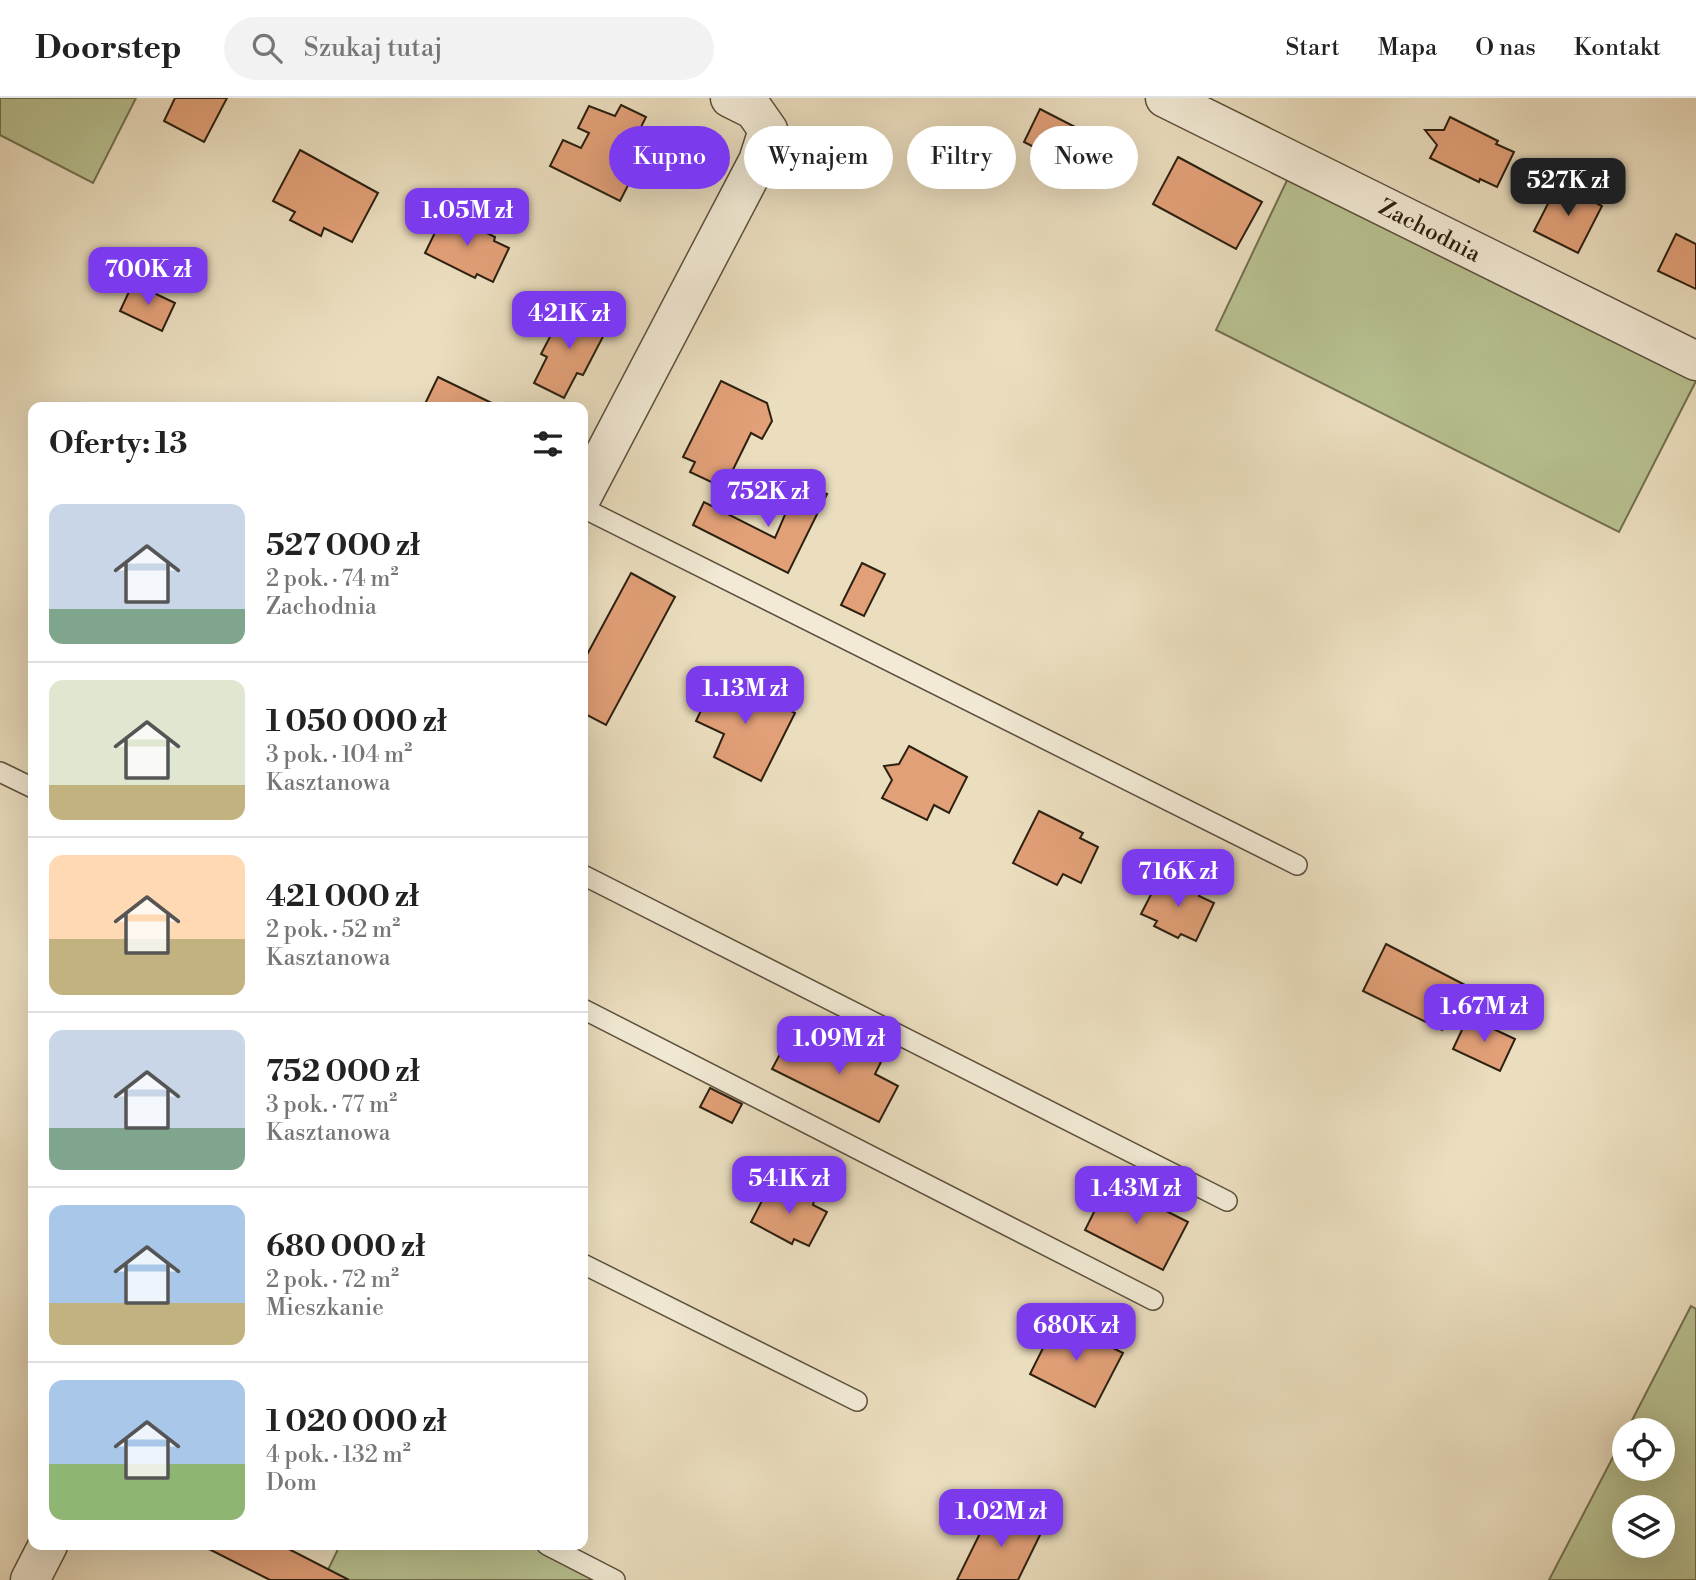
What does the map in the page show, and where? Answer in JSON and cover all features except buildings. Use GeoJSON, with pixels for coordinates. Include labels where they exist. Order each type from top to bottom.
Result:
{"type":"FeatureCollection","features":[{"type":"Feature","properties":{"kind":"street"},"geometry":{"type":"LineString","coordinates":[[588,485],[758,161],[768,130],[754,110],[730,98]]}},
{"type":"Feature","properties":{"kind":"street","name":"Zachodnia"},"geometry":{"type":"LineString","coordinates":[[1165,98],[1696,361]]}},
{"type":"Feature","properties":{"kind":"street"},"geometry":{"type":"LineString","coordinates":[[30,1580],[45,1550]]}},
{"type":"Feature","properties":{"kind":"lane"},"geometry":{"type":"LineString","coordinates":[[588,510],[1297,865]]}},
{"type":"Feature","properties":{"kind":"lane"},"geometry":{"type":"LineString","coordinates":[[0,772],[28,786]]}},
{"type":"Feature","properties":{"kind":"lane"},"geometry":{"type":"LineString","coordinates":[[588,878],[1227,1200]]}},
{"type":"Feature","properties":{"kind":"lane"},"geometry":{"type":"LineString","coordinates":[[588,1012],[1153,1300]]}},
{"type":"Feature","properties":{"kind":"lane"},"geometry":{"type":"LineString","coordinates":[[588,1266],[857,1401]]}},
{"type":"Feature","properties":{"kind":"lane"},"geometry":{"type":"LineString","coordinates":[[557,1550],[615,1580]]}},
{"type":"Feature","properties":{"kind":"green space"},"geometry":{"type":"Polygon","coordinates":[[[0,98],[136,98],[93,183],[0,135],[0,98]]]}},
{"type":"Feature","properties":{"kind":"green space"},"geometry":{"type":"Polygon","coordinates":[[[1289,176],[1696,372],[1696,381],[1619,532],[1216,330],[1289,176]]]}},
{"type":"Feature","properties":{"kind":"green space"},"geometry":{"type":"Polygon","coordinates":[[[1691,1306],[1696,1309],[1696,1580],[1549,1580],[1612,1459],[1612,1481],[1675,1481],[1675,1418],[1633,1418],[1691,1306]]]}},
{"type":"Feature","properties":{"kind":"green space"},"geometry":{"type":"Polygon","coordinates":[[[338,1550],[539,1550],[599,1580],[323,1580],[338,1550]]]}}]}
